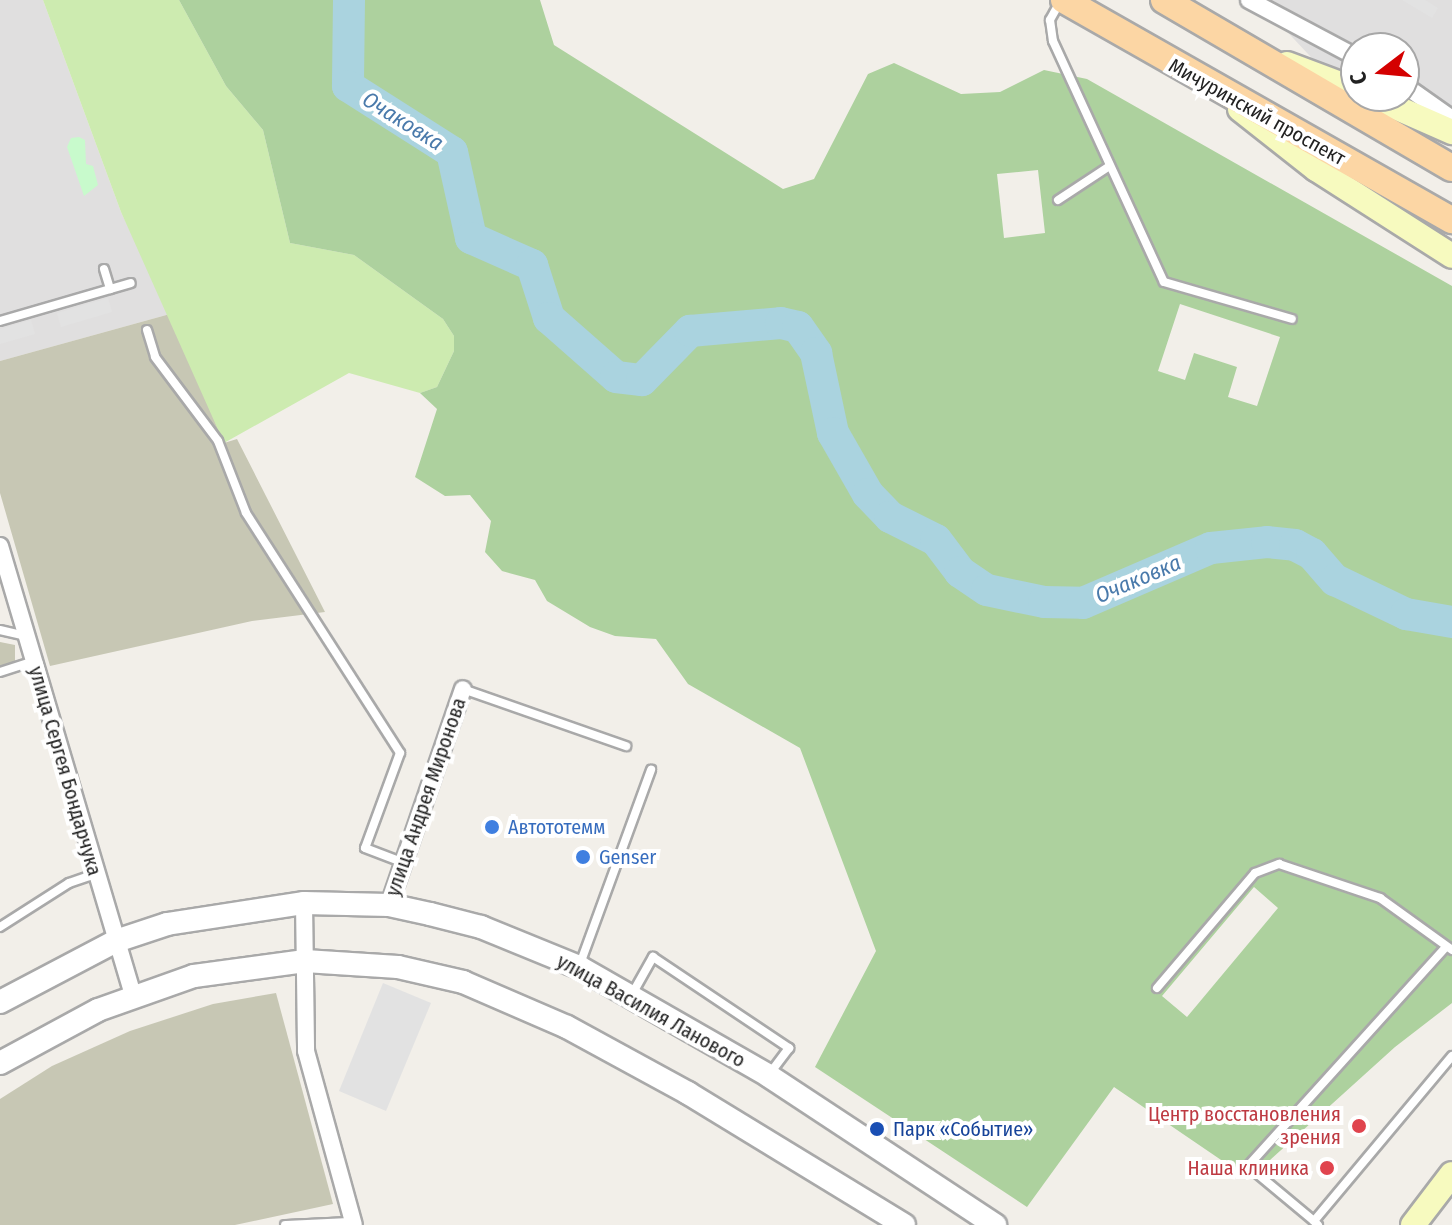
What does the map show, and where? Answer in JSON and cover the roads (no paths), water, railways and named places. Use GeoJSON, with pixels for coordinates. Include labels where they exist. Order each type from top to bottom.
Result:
{"type":"FeatureCollection","features":[{"type":"Feature","properties":{"kind":"main road","name":"Мичуринский проспект"},"geometry":{"type":"LineString","coordinates":[[1063,0],[1216,90],[1452,220]]}},
{"type":"Feature","properties":{"kind":"main road"},"geometry":{"type":"LineString","coordinates":[[1164,0],[1452,168]]}},
{"type":"Feature","properties":{"kind":"main road"},"geometry":{"type":"LineString","coordinates":[[1259,54],[1340,84]]}},
{"type":"Feature","properties":{"kind":"main road"},"geometry":{"type":"LineString","coordinates":[[1216,90],[1316,169],[1452,256]]}},
{"type":"Feature","properties":{"kind":"main road"},"geometry":{"type":"LineString","coordinates":[[1406,112],[1452,132]]}},
{"type":"Feature","properties":{"kind":"main road"},"geometry":{"type":"LineString","coordinates":[[1413,1225],[1452,1174]]}},
{"type":"Feature","properties":{"kind":"street"},"geometry":{"type":"LineString","coordinates":[[1249,0],[1340,48]]}},
{"type":"Feature","properties":{"kind":"street"},"geometry":{"type":"LineString","coordinates":[[1420,96],[1452,119]]}},
{"type":"Feature","properties":{"kind":"street","name":"улица Сергея Бондарчука"},"geometry":{"type":"LineString","coordinates":[[0,546],[133,994]]}},
{"type":"Feature","properties":{"kind":"street","name":"улица Андрея Миронова"},"geometry":{"type":"LineString","coordinates":[[389,905],[463,689]]}},
{"type":"Feature","properties":{"kind":"street"},"geometry":{"type":"LineString","coordinates":[[304,903],[306,1051],[352,1224]]}},
{"type":"Feature","properties":{"kind":"street","name":"улица Василия Ланового"},"geometry":{"type":"LineString","coordinates":[[0,1002],[116,941],[167,924],[304,903],[389,905],[481,927],[579,967],[769,1076],[995,1225]]}},
{"type":"Feature","properties":{"kind":"street"},"geometry":{"type":"LineString","coordinates":[[0,1063],[133,994],[228,968],[305,961],[398,967],[502,997],[688,1093],[904,1225]]}},
{"type":"Feature","properties":{"kind":"lane"},"geometry":{"type":"LineString","coordinates":[[1063,0],[1050,20],[1053,41],[1108,167],[1164,282],[1292,319]]}},
{"type":"Feature","properties":{"kind":"lane"},"geometry":{"type":"LineString","coordinates":[[1058,200],[1108,167]]}},
{"type":"Feature","properties":{"kind":"lane"},"geometry":{"type":"LineString","coordinates":[[104,269],[110,289]]}},
{"type":"Feature","properties":{"kind":"lane"},"geometry":{"type":"LineString","coordinates":[[0,321],[131,283]]}},
{"type":"Feature","properties":{"kind":"lane"},"geometry":{"type":"LineString","coordinates":[[147,330],[155,357],[218,441],[246,513],[400,753],[365,848],[402,862]]}},
{"type":"Feature","properties":{"kind":"lane"},"geometry":{"type":"LineString","coordinates":[[0,630],[26,636]]}},
{"type":"Feature","properties":{"kind":"lane"},"geometry":{"type":"LineString","coordinates":[[0,672],[33,661]]}},
{"type":"Feature","properties":{"kind":"lane"},"geometry":{"type":"LineString","coordinates":[[463,689],[626,746]]}},
{"type":"Feature","properties":{"kind":"lane"},"geometry":{"type":"LineString","coordinates":[[579,967],[651,770]]}},
{"type":"Feature","properties":{"kind":"lane"},"geometry":{"type":"LineString","coordinates":[[1157,988],[1255,873],[1279,864],[1380,898],[1449,948],[1248,1166],[1316,1223],[1452,1056]]}},
{"type":"Feature","properties":{"kind":"lane"},"geometry":{"type":"LineString","coordinates":[[0,927],[69,883],[95,874]]}},
{"type":"Feature","properties":{"kind":"lane"},"geometry":{"type":"LineString","coordinates":[[631,996],[653,957],[789,1048],[769,1076]]}},
{"type":"Feature","properties":{"kind":"lane"},"geometry":{"type":"LineString","coordinates":[[285,1225],[352,1224]]}},
{"type":"Feature","properties":{"kind":"waterway","name":"Очаковка"},"geometry":{"type":"LineString","coordinates":[[349,0],[348,86],[452,152],[471,238],[532,265],[549,318],[616,377],[642,380],[690,331],[781,323],[798,327],[816,353],[833,433],[868,494],[890,517],[936,540],[960,572],[987,590],[1044,602],[1083,603],[1211,548],[1267,542],[1295,545],[1312,554],[1335,580],[1406,614],[1452,622]]}},
{"type":"Feature","properties":{"kind":"place","name":"Автототемм"},"geometry":{"type":"Point","coordinates":[492,827]}},
{"type":"Feature","properties":{"kind":"place","name":"Genser"},"geometry":{"type":"Point","coordinates":[583,857]}},
{"type":"Feature","properties":{"kind":"place","name":"Центр восстановления зрения"},"geometry":{"type":"Point","coordinates":[1359,1126]}},
{"type":"Feature","properties":{"kind":"place","name":"Парк «Событие»"},"geometry":{"type":"Point","coordinates":[877,1129]}},
{"type":"Feature","properties":{"kind":"place","name":"Наша клиника"},"geometry":{"type":"Point","coordinates":[1327,1168]}}]}
